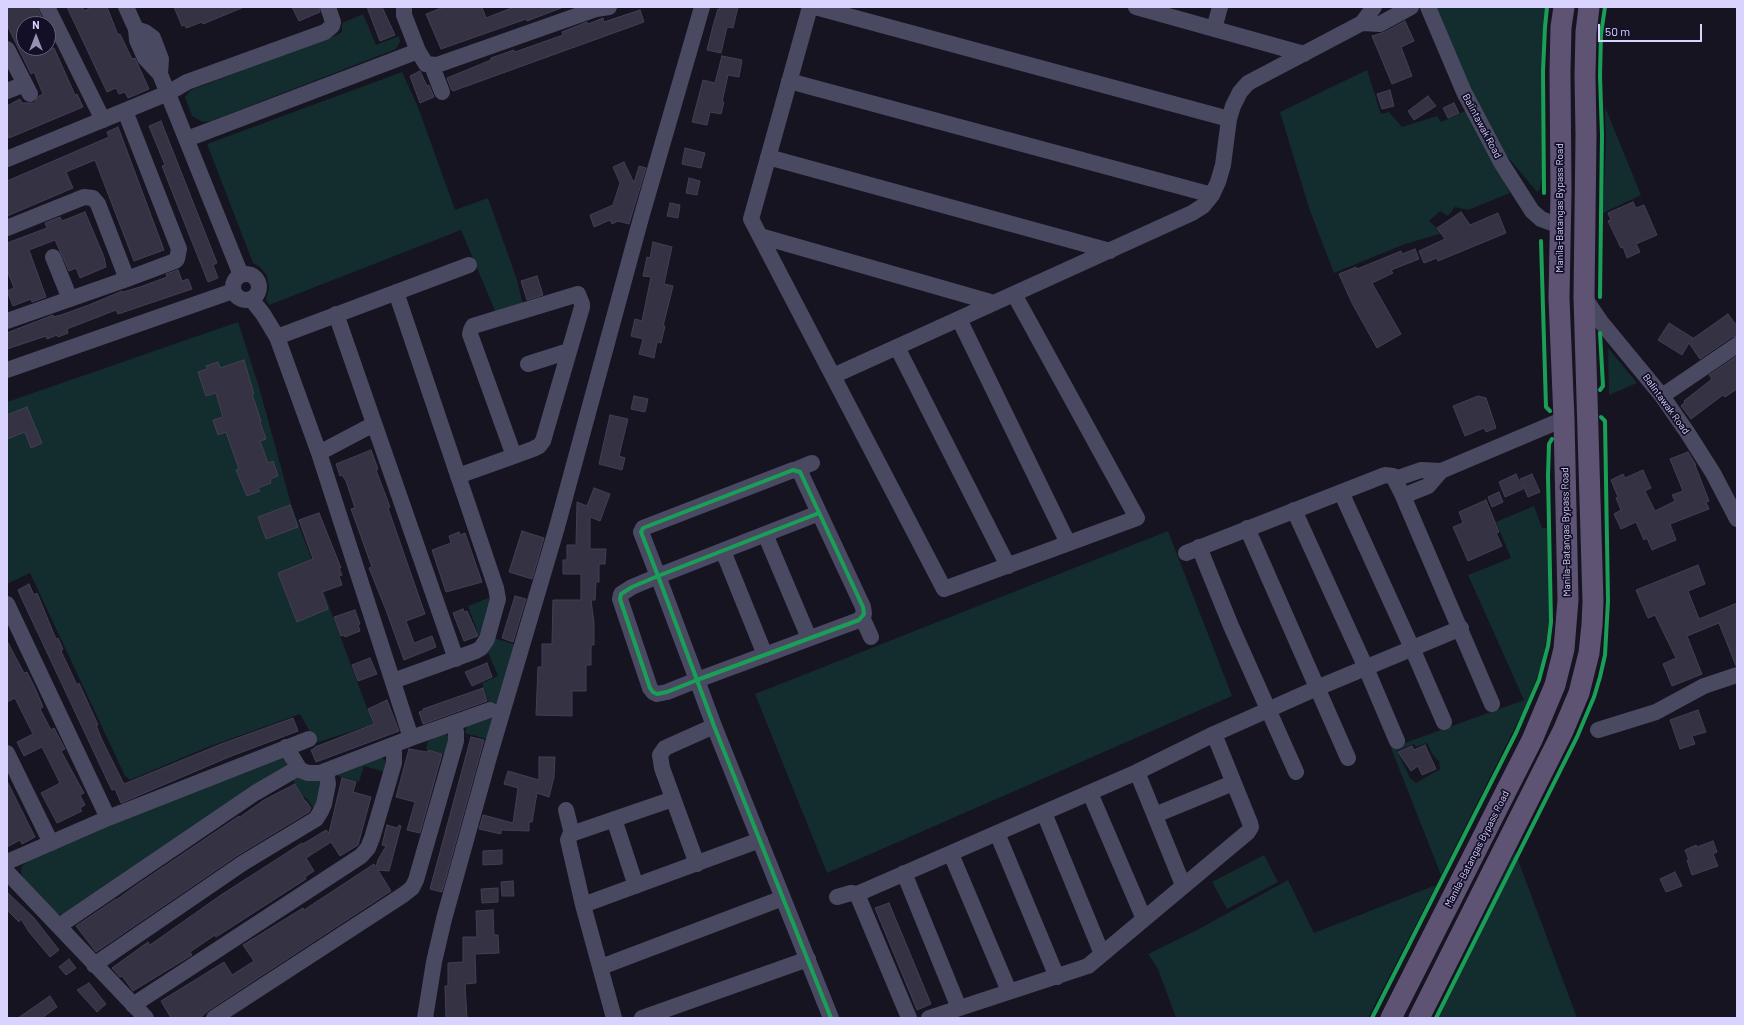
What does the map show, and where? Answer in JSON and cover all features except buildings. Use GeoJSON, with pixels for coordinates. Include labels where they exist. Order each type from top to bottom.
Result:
{"type":"FeatureCollection","features":[{"type":"Feature","properties":{"kind":"main road","name":"Manila-Batangas Bypass Road"},"geometry":{"type":"LineString","coordinates":[[1391,1018],[1532,740],[1557,679],[1564,649],[1567,623],[1564,419],[1559,298],[1561,133],[1560,72],[1561,27],[1564,7]]}},
{"type":"Feature","properties":{"kind":"main road"},"geometry":{"type":"LineString","coordinates":[[1419,1018],[1563,731],[1579,693],[1589,653],[1593,601],[1584,297],[1586,135],[1585,75],[1586,32],[1589,7]]}},
{"type":"Feature","properties":{"kind":"main road"},"geometry":{"type":"LineString","coordinates":[[1561,133],[1586,135]]}},
{"type":"Feature","properties":{"kind":"street"},"geometry":{"type":"LineString","coordinates":[[47,7],[103,120]]}},
{"type":"Feature","properties":{"kind":"street"},"geometry":{"type":"LineString","coordinates":[[126,7],[136,28],[153,38],[162,59],[160,74],[241,275]]}},
{"type":"Feature","properties":{"kind":"street"},"geometry":{"type":"LineString","coordinates":[[7,159],[168,93],[187,82],[325,32],[330,29],[332,24],[328,7]]}},
{"type":"Feature","properties":{"kind":"street"},"geometry":{"type":"LineString","coordinates":[[404,7],[404,15],[418,51],[424,62],[432,66],[442,64],[600,8]]}},
{"type":"Feature","properties":{"kind":"street"},"geometry":{"type":"LineString","coordinates":[[425,1018],[444,919],[489,757],[557,528],[641,218],[702,7]]}},
{"type":"Feature","properties":{"kind":"street"},"geometry":{"type":"LineString","coordinates":[[810,7],[751,218],[944,589],[1137,518],[1014,294]]}},
{"type":"Feature","properties":{"kind":"street"},"geometry":{"type":"LineString","coordinates":[[814,7],[1229,119]]}},
{"type":"Feature","properties":{"kind":"street"},"geometry":{"type":"LineString","coordinates":[[1214,29],[1220,7]]}},
{"type":"Feature","properties":{"kind":"street"},"geometry":{"type":"LineString","coordinates":[[833,376],[1192,214],[1203,206],[1212,195],[1218,182],[1223,165],[1229,119],[1233,106],[1240,92],[1248,83],[1362,23],[1374,7]]}},
{"type":"Feature","properties":{"kind":"street"},"geometry":{"type":"LineString","coordinates":[[1362,23],[1380,24],[1411,7]]}},
{"type":"Feature","properties":{"kind":"street","name":"Balintawak Road"},"geometry":{"type":"LineString","coordinates":[[1428,7],[1464,92],[1502,164],[1532,211],[1541,220],[1560,226]]}},
{"type":"Feature","properties":{"kind":"street"},"geometry":{"type":"LineString","coordinates":[[1141,8],[1304,54]]}},
{"type":"Feature","properties":{"kind":"street"},"geometry":{"type":"LineString","coordinates":[[7,49],[27,89],[7,91]]}},
{"type":"Feature","properties":{"kind":"street"},"geometry":{"type":"LineString","coordinates":[[187,139],[418,51]]}},
{"type":"Feature","properties":{"kind":"street"},"geometry":{"type":"LineString","coordinates":[[432,66],[442,92]]}},
{"type":"Feature","properties":{"kind":"street"},"geometry":{"type":"LineString","coordinates":[[789,80],[1212,195]]}},
{"type":"Feature","properties":{"kind":"street"},"geometry":{"type":"LineString","coordinates":[[7,320],[175,261],[180,252],[125,111]]}},
{"type":"Feature","properties":{"kind":"street"},"geometry":{"type":"LineString","coordinates":[[768,157],[1110,251]]}},
{"type":"Feature","properties":{"kind":"street"},"geometry":{"type":"LineString","coordinates":[[7,228],[84,197],[92,198],[98,204],[127,279]]}},
{"type":"Feature","properties":{"kind":"street"},"geometry":{"type":"LineString","coordinates":[[760,236],[994,303]]}},
{"type":"Feature","properties":{"kind":"street"},"geometry":{"type":"LineString","coordinates":[[52,257],[70,299]]}},
{"type":"Feature","properties":{"kind":"street"},"geometry":{"type":"LineString","coordinates":[[276,337],[469,265]]}},
{"type":"Feature","properties":{"kind":"street"},"geometry":{"type":"LineString","coordinates":[[241,275],[251,276],[258,283],[257,293],[251,299],[240,299],[233,291],[234,282],[241,275]]}},
{"type":"Feature","properties":{"kind":"street"},"geometry":{"type":"LineString","coordinates":[[7,370],[233,291]]}},
{"type":"Feature","properties":{"kind":"street"},"geometry":{"type":"LineString","coordinates":[[393,681],[456,659],[476,651],[484,645],[496,610],[498,599],[496,588],[396,292]]}},
{"type":"Feature","properties":{"kind":"street"},"geometry":{"type":"LineString","coordinates":[[458,476],[514,456],[539,446],[543,441],[582,304],[579,295],[576,294],[473,326],[468,326],[514,456]]}},
{"type":"Feature","properties":{"kind":"street","name":"Balintawak Road"},"geometry":{"type":"LineString","coordinates":[[1584,297],[1601,322],[1662,396],[1706,461],[1737,519]]}},
{"type":"Feature","properties":{"kind":"street"},"geometry":{"type":"LineString","coordinates":[[251,299],[264,314],[276,337],[318,453],[411,738]]}},
{"type":"Feature","properties":{"kind":"street"},"geometry":{"type":"LineString","coordinates":[[336,314],[456,659]]}},
{"type":"Feature","properties":{"kind":"street"},"geometry":{"type":"LineString","coordinates":[[959,319],[1068,543]]}},
{"type":"Feature","properties":{"kind":"street"},"geometry":{"type":"LineString","coordinates":[[1662,396],[1737,345]]}},
{"type":"Feature","properties":{"kind":"street"},"geometry":{"type":"LineString","coordinates":[[897,347],[1008,566]]}},
{"type":"Feature","properties":{"kind":"street"},"geometry":{"type":"LineString","coordinates":[[528,364],[569,351]]}},
{"type":"Feature","properties":{"kind":"street"},"geometry":{"type":"LineString","coordinates":[[1395,479],[1421,470],[1441,471],[1564,419]]}},
{"type":"Feature","properties":{"kind":"street"},"geometry":{"type":"LineString","coordinates":[[318,453],[374,424]]}},
{"type":"Feature","properties":{"kind":"street"},"geometry":{"type":"LineString","coordinates":[[812,463],[643,528],[641,532],[714,726],[831,1018]]}},
{"type":"Feature","properties":{"kind":"street"},"geometry":{"type":"LineString","coordinates":[[795,470],[800,472],[863,607],[864,614],[859,620],[662,693],[653,692],[650,688],[620,599],[621,594],[625,590],[658,576],[819,513]]}},
{"type":"Feature","properties":{"kind":"street"},"geometry":{"type":"LineString","coordinates":[[1403,496],[1428,486],[1441,471]]}},
{"type":"Feature","properties":{"kind":"street"},"geometry":{"type":"LineString","coordinates":[[1296,772],[1231,626],[1193,550],[1385,475],[1393,476],[1403,496],[1461,628],[1492,704]]}},
{"type":"Feature","properties":{"kind":"street"},"geometry":{"type":"LineString","coordinates":[[1341,492],[1444,722]]}},
{"type":"Feature","properties":{"kind":"street"},"geometry":{"type":"LineString","coordinates":[[1294,510],[1366,668],[1397,741]]}},
{"type":"Feature","properties":{"kind":"street"},"geometry":{"type":"LineString","coordinates":[[1247,528],[1348,758]]}},
{"type":"Feature","properties":{"kind":"street"},"geometry":{"type":"LineString","coordinates":[[765,534],[809,638]]}},
{"type":"Feature","properties":{"kind":"street"},"geometry":{"type":"LineString","coordinates":[[723,550],[764,655]]}},
{"type":"Feature","properties":{"kind":"street"},"geometry":{"type":"LineString","coordinates":[[8,610],[108,818]]}},
{"type":"Feature","properties":{"kind":"street"},"geometry":{"type":"LineString","coordinates":[[862,617],[871,637]]}},
{"type":"Feature","properties":{"kind":"street"},"geometry":{"type":"LineString","coordinates":[[837,897],[851,893],[857,894],[904,874],[1137,772],[1214,734],[1317,688],[1461,628]]}},
{"type":"Feature","properties":{"kind":"street"},"geometry":{"type":"LineString","coordinates":[[1598,730],[1656,712],[1704,686],[1737,674]]}},
{"type":"Feature","properties":{"kind":"street"},"geometry":{"type":"LineString","coordinates":[[286,747],[298,768],[308,773],[326,771],[411,738],[490,710]]}},
{"type":"Feature","properties":{"kind":"street"},"geometry":{"type":"LineString","coordinates":[[214,1018],[404,895],[412,888],[416,880],[456,740],[454,723]]}},
{"type":"Feature","properties":{"kind":"street"},"geometry":{"type":"LineString","coordinates":[[697,864],[660,760],[661,752],[665,748],[714,726]]}},
{"type":"Feature","properties":{"kind":"street"},"geometry":{"type":"LineString","coordinates":[[930,1018],[1088,966],[1250,830],[1250,823],[1214,734]]}},
{"type":"Feature","properties":{"kind":"street"},"geometry":{"type":"LineString","coordinates":[[7,862],[108,818],[309,739]]}},
{"type":"Feature","properties":{"kind":"street"},"geometry":{"type":"LineString","coordinates":[[133,1005],[362,856],[368,848],[372,838],[394,763],[394,754],[391,746]]}},
{"type":"Feature","properties":{"kind":"street"},"geometry":{"type":"LineString","coordinates":[[7,753],[51,843]]}},
{"type":"Feature","properties":{"kind":"street"},"geometry":{"type":"LineString","coordinates":[[59,926],[254,792],[298,768]]}},
{"type":"Feature","properties":{"kind":"street"},"geometry":{"type":"LineString","coordinates":[[94,965],[244,863],[316,819],[322,811],[325,797],[328,780],[326,771]]}},
{"type":"Feature","properties":{"kind":"street"},"geometry":{"type":"LineString","coordinates":[[1137,772],[1183,885]]}},
{"type":"Feature","properties":{"kind":"street"},"geometry":{"type":"LineString","coordinates":[[1155,815],[1233,783]]}},
{"type":"Feature","properties":{"kind":"street"},"geometry":{"type":"LineString","coordinates":[[1090,793],[1144,919]]}},
{"type":"Feature","properties":{"kind":"street"},"geometry":{"type":"LineString","coordinates":[[614,1018],[583,905],[568,840],[572,834],[673,799]]}},
{"type":"Feature","properties":{"kind":"street"},"geometry":{"type":"LineString","coordinates":[[566,810],[572,834]]}},
{"type":"Feature","properties":{"kind":"street"},"geometry":{"type":"LineString","coordinates":[[1044,813],[1102,954]]}},
{"type":"Feature","properties":{"kind":"street"},"geometry":{"type":"LineString","coordinates":[[614,819],[636,886]]}},
{"type":"Feature","properties":{"kind":"street"},"geometry":{"type":"LineString","coordinates":[[997,833],[1057,977]]}},
{"type":"Feature","properties":{"kind":"street"},"geometry":{"type":"LineString","coordinates":[[583,905],[760,840]]}},
{"type":"Feature","properties":{"kind":"street"},"geometry":{"type":"LineString","coordinates":[[950,854],[1008,992]]}},
{"type":"Feature","properties":{"kind":"street"},"geometry":{"type":"LineString","coordinates":[[7,872],[146,1018]]}},
{"type":"Feature","properties":{"kind":"street"},"geometry":{"type":"LineString","coordinates":[[904,874],[959,1008]]}},
{"type":"Feature","properties":{"kind":"street"},"geometry":{"type":"LineString","coordinates":[[857,894],[909,1018]]}},
{"type":"Feature","properties":{"kind":"street"},"geometry":{"type":"LineString","coordinates":[[600,967],[783,898]]}},
{"type":"Feature","properties":{"kind":"street"},"geometry":{"type":"LineString","coordinates":[[642,1018],[808,959]]}},
{"type":"Feature","properties":{"kind":"green space"},"geometry":{"type":"Polygon","coordinates":[[[1435,7],[1545,7],[1542,93],[1542,178],[1540,189],[1537,192],[1502,150],[1480,111],[1435,7]]]}},
{"type":"Feature","properties":{"kind":"green space"},"geometry":{"type":"Polygon","coordinates":[[[363,14],[376,45],[399,36],[400,42],[396,49],[211,121],[203,122],[192,116],[185,97],[191,90],[337,35],[342,32],[342,23],[363,14]]]}},
{"type":"Feature","properties":{"kind":"green space"},"geometry":{"type":"Polygon","coordinates":[[[1367,70],[1381,114],[1389,112],[1402,127],[1437,116],[1441,122],[1467,110],[1498,167],[1510,193],[1468,210],[1455,207],[1448,216],[1440,211],[1429,221],[1443,233],[1405,244],[1334,273],[1309,208],[1280,112],[1367,70]]]}},
{"type":"Feature","properties":{"kind":"green space"},"geometry":{"type":"Polygon","coordinates":[[[402,72],[418,107],[455,210],[488,198],[517,280],[523,304],[496,313],[461,230],[269,305],[266,299],[269,288],[267,276],[260,267],[253,263],[207,144],[402,72]]]}},
{"type":"Feature","properties":{"kind":"green space"},"geometry":{"type":"Polygon","coordinates":[[[1605,107],[1641,195],[1603,213],[1606,141],[1605,107]]]}},
{"type":"Feature","properties":{"kind":"green space"},"geometry":{"type":"Polygon","coordinates":[[[238,322],[259,387],[291,504],[373,724],[316,743],[300,714],[208,747],[130,780],[125,776],[30,573],[7,584],[7,402],[238,322]]]}},
{"type":"Feature","properties":{"kind":"green space"},"geometry":{"type":"Polygon","coordinates":[[[1608,348],[1637,383],[1609,395],[1608,348]]]}},
{"type":"Feature","properties":{"kind":"green space"},"geometry":{"type":"Polygon","coordinates":[[[1534,506],[1542,528],[1548,528],[1549,624],[1542,664],[1528,701],[1441,875],[1391,748],[1524,700],[1468,575],[1511,558],[1496,522],[1534,506]],[[1427,743],[1416,747],[1414,744],[1397,751],[1410,778],[1416,783],[1440,769],[1439,761],[1433,755],[1427,743]]]}},
{"type":"Feature","properties":{"kind":"green space"},"geometry":{"type":"Polygon","coordinates":[[[1168,531],[1232,696],[827,873],[755,694],[1168,531]]]}},
{"type":"Feature","properties":{"kind":"green space"},"geometry":{"type":"Polygon","coordinates":[[[491,597],[480,639],[468,606],[491,597]]]}},
{"type":"Feature","properties":{"kind":"green space"},"geometry":{"type":"Polygon","coordinates":[[[494,638],[517,645],[500,703],[490,706],[482,683],[498,676],[488,652],[494,638]]]}},
{"type":"Feature","properties":{"kind":"green space"},"geometry":{"type":"Polygon","coordinates":[[[496,717],[490,740],[465,733],[467,726],[496,717]]]}},
{"type":"Feature","properties":{"kind":"green space"},"geometry":{"type":"Polygon","coordinates":[[[441,734],[446,734],[449,737],[445,754],[426,749],[428,741],[441,734]]]}},
{"type":"Feature","properties":{"kind":"green space"},"geometry":{"type":"Polygon","coordinates":[[[281,757],[285,759],[287,766],[65,914],[57,914],[22,878],[22,866],[31,859],[270,758],[281,757]]]}},
{"type":"Feature","properties":{"kind":"green space"},"geometry":{"type":"Polygon","coordinates":[[[381,757],[387,762],[385,772],[364,766],[359,782],[338,776],[339,773],[381,757]]]}},
{"type":"Feature","properties":{"kind":"green space"},"geometry":{"type":"Polygon","coordinates":[[[293,776],[319,781],[320,788],[316,812],[308,800],[303,796],[291,777],[293,776]]]}},
{"type":"Feature","properties":{"kind":"green space"},"geometry":{"type":"Polygon","coordinates":[[[1515,852],[1577,1018],[1434,1018],[1515,852]]]}},
{"type":"Feature","properties":{"kind":"green space"},"geometry":{"type":"Polygon","coordinates":[[[1264,855],[1278,882],[1227,909],[1212,882],[1264,855]]]}},
{"type":"Feature","properties":{"kind":"green space"},"geometry":{"type":"Polygon","coordinates":[[[1288,880],[1314,933],[1436,885],[1368,1018],[1176,1018],[1158,969],[1148,954],[1199,929],[1288,880]]]}},
{"type":"Feature","properties":{"kind":"cycle path"},"geometry":{"type":"LineString","coordinates":[[1544,193],[1543,71],[1547,7]]}},
{"type":"Feature","properties":{"kind":"cycle path"},"geometry":{"type":"LineString","coordinates":[[1600,297],[1602,135],[1600,76],[1601,34],[1605,7]]}},
{"type":"Feature","properties":{"kind":"cycle path"},"geometry":{"type":"LineString","coordinates":[[1541,241],[1546,407],[1550,411]]}},
{"type":"Feature","properties":{"kind":"cycle path"},"geometry":{"type":"LineString","coordinates":[[1600,333],[1603,386],[1600,390]]}},
{"type":"Feature","properties":{"kind":"cycle path"},"geometry":{"type":"LineString","coordinates":[[1436,1018],[1577,737],[1594,697],[1600,677],[1605,655],[1608,601],[1605,421],[1601,417]]}},
{"type":"Feature","properties":{"kind":"cycle path"},"geometry":{"type":"LineString","coordinates":[[1372,1018],[1516,733],[1539,680],[1548,646],[1551,622],[1548,476],[1549,444],[1552,439]]}},
{"type":"Feature","properties":{"kind":"cycle path"},"geometry":{"type":"LineString","coordinates":[[819,513],[658,576],[632,587],[621,594],[620,599],[650,688],[657,694],[667,692],[697,680],[859,620],[864,614],[863,607],[800,472],[793,470],[643,528],[641,532],[658,576],[697,680],[714,726],[831,1018]]}}]}
